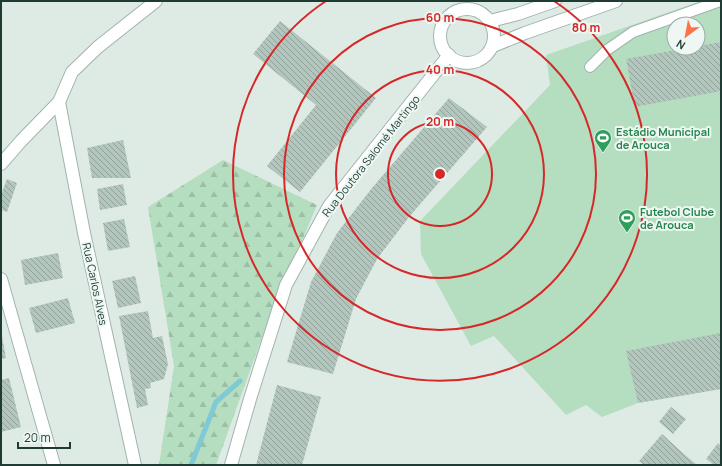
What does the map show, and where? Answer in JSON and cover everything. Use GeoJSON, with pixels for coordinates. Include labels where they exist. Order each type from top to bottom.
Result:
{"type":"FeatureCollection","features":[{"type":"Feature","properties":{"kind":"street"},"geometry":{"type":"LineString","coordinates":[[1,164],[59,102],[72,72],[98,47],[156,1]]}},
{"type":"Feature","properties":{"kind":"street"},"geometry":{"type":"LineString","coordinates":[[490,21],[518,14],[555,1]]}},
{"type":"Feature","properties":{"kind":"street"},"geometry":{"type":"LineString","coordinates":[[493,46],[525,33],[616,1]]}},
{"type":"Feature","properties":{"kind":"street"},"geometry":{"type":"LineString","coordinates":[[464,5],[478,11],[486,16],[490,21],[495,34],[493,46],[486,56],[474,62],[461,62],[449,55],[445,50],[441,42],[440,35],[442,26],[447,18],[464,5]]}},
{"type":"Feature","properties":{"kind":"street","name":"Rua Doutora Salomé Martingo"},"geometry":{"type":"LineString","coordinates":[[231,465],[286,285],[329,206],[400,116],[434,76],[449,55]]}},
{"type":"Feature","properties":{"kind":"street","name":"Rua Carlos Alves"},"geometry":{"type":"LineString","coordinates":[[59,102],[84,233],[135,465]]}},
{"type":"Feature","properties":{"kind":"street"},"geometry":{"type":"LineString","coordinates":[[1,279],[54,465]]}},
{"type":"Feature","properties":{"kind":"lane"},"geometry":{"type":"LineString","coordinates":[[590,67],[607,50],[633,32],[720,1]]}},
{"type":"Feature","properties":{"kind":"green space","name":"Estádio Municipal de Arouca"},"geometry":{"type":"Polygon","coordinates":[[[701,1],[721,1],[721,389],[638,403],[602,417],[586,405],[566,415],[494,336],[471,346],[421,254],[420,221],[550,85],[546,55],[701,1]]]}},
{"type":"Feature","properties":{"kind":"green space"},"geometry":{"type":"Polygon","coordinates":[[[223,160],[317,205],[264,332],[216,465],[159,465],[174,366],[148,207],[223,160]]]}},
{"type":"Feature","properties":{"kind":"building"},"geometry":{"type":"Polygon","coordinates":[[[280,21],[376,98],[300,192],[267,166],[316,105],[253,54],[280,21]]]}},
{"type":"Feature","properties":{"kind":"building"},"geometry":{"type":"Polygon","coordinates":[[[721,42],[721,91],[635,107],[626,59],[666,52],[666,56],[706,56],[706,45],[721,42]]]}},
{"type":"Feature","properties":{"kind":"building"},"geometry":{"type":"Polygon","coordinates":[[[449,98],[487,127],[409,217],[377,259],[356,299],[333,374],[287,362],[311,282],[337,233],[372,188],[449,98]]]}},
{"type":"Feature","properties":{"kind":"building"},"geometry":{"type":"Polygon","coordinates":[[[123,140],[131,178],[92,178],[87,148],[123,140]]]}},
{"type":"Feature","properties":{"kind":"building"},"geometry":{"type":"Polygon","coordinates":[[[7,179],[17,183],[7,212],[1,210],[1,195],[7,179]]]}},
{"type":"Feature","properties":{"kind":"building"},"geometry":{"type":"Polygon","coordinates":[[[123,184],[127,205],[100,210],[97,189],[123,184]]]}},
{"type":"Feature","properties":{"kind":"building"},"geometry":{"type":"Polygon","coordinates":[[[124,219],[130,247],[108,251],[103,223],[124,219]]]}},
{"type":"Feature","properties":{"kind":"building"},"geometry":{"type":"Polygon","coordinates":[[[58,253],[63,278],[25,285],[21,260],[58,253]]]}},
{"type":"Feature","properties":{"kind":"building"},"geometry":{"type":"Polygon","coordinates":[[[135,276],[141,303],[118,308],[112,281],[135,276]]]}},
{"type":"Feature","properties":{"kind":"building"},"geometry":{"type":"Polygon","coordinates":[[[68,298],[75,323],[36,333],[29,308],[68,298]]]}},
{"type":"Feature","properties":{"kind":"building"},"geometry":{"type":"Polygon","coordinates":[[[148,311],[153,338],[162,336],[168,364],[164,379],[150,383],[151,388],[145,389],[148,405],[137,408],[119,316],[148,311]]]}},
{"type":"Feature","properties":{"kind":"building"},"geometry":{"type":"Polygon","coordinates":[[[721,333],[721,389],[638,403],[626,351],[721,333]]]}},
{"type":"Feature","properties":{"kind":"building"},"geometry":{"type":"Polygon","coordinates":[[[1,336],[6,358],[1,359],[1,336]]]}},
{"type":"Feature","properties":{"kind":"building"},"geometry":{"type":"Polygon","coordinates":[[[9,378],[21,427],[1,432],[1,380],[9,378]]]}},
{"type":"Feature","properties":{"kind":"building"},"geometry":{"type":"Polygon","coordinates":[[[277,385],[321,397],[302,465],[256,465],[277,385]]]}},
{"type":"Feature","properties":{"kind":"building"},"geometry":{"type":"Polygon","coordinates":[[[671,407],[686,419],[673,434],[659,422],[671,407]]]}},
{"type":"Feature","properties":{"kind":"building"},"geometry":{"type":"Polygon","coordinates":[[[662,434],[697,465],[644,465],[639,461],[662,434]]]}},
{"type":"Feature","properties":{"kind":"building"},"geometry":{"type":"Polygon","coordinates":[[[718,443],[721,446],[721,465],[714,465],[706,459],[718,443]]]}},
{"type":"Feature","properties":{"kind":"waterway"},"geometry":{"type":"LineString","coordinates":[[191,465],[216,402],[240,381]]}},
{"type":"Feature","properties":{"kind":"place","name":"Estádio Municipal de Arouca"},"geometry":{"type":"Point","coordinates":[603,153]}},
{"type":"Feature","properties":{"kind":"place","name":"Futebol Clube de Arouca"},"geometry":{"type":"Point","coordinates":[627,233]}}]}
